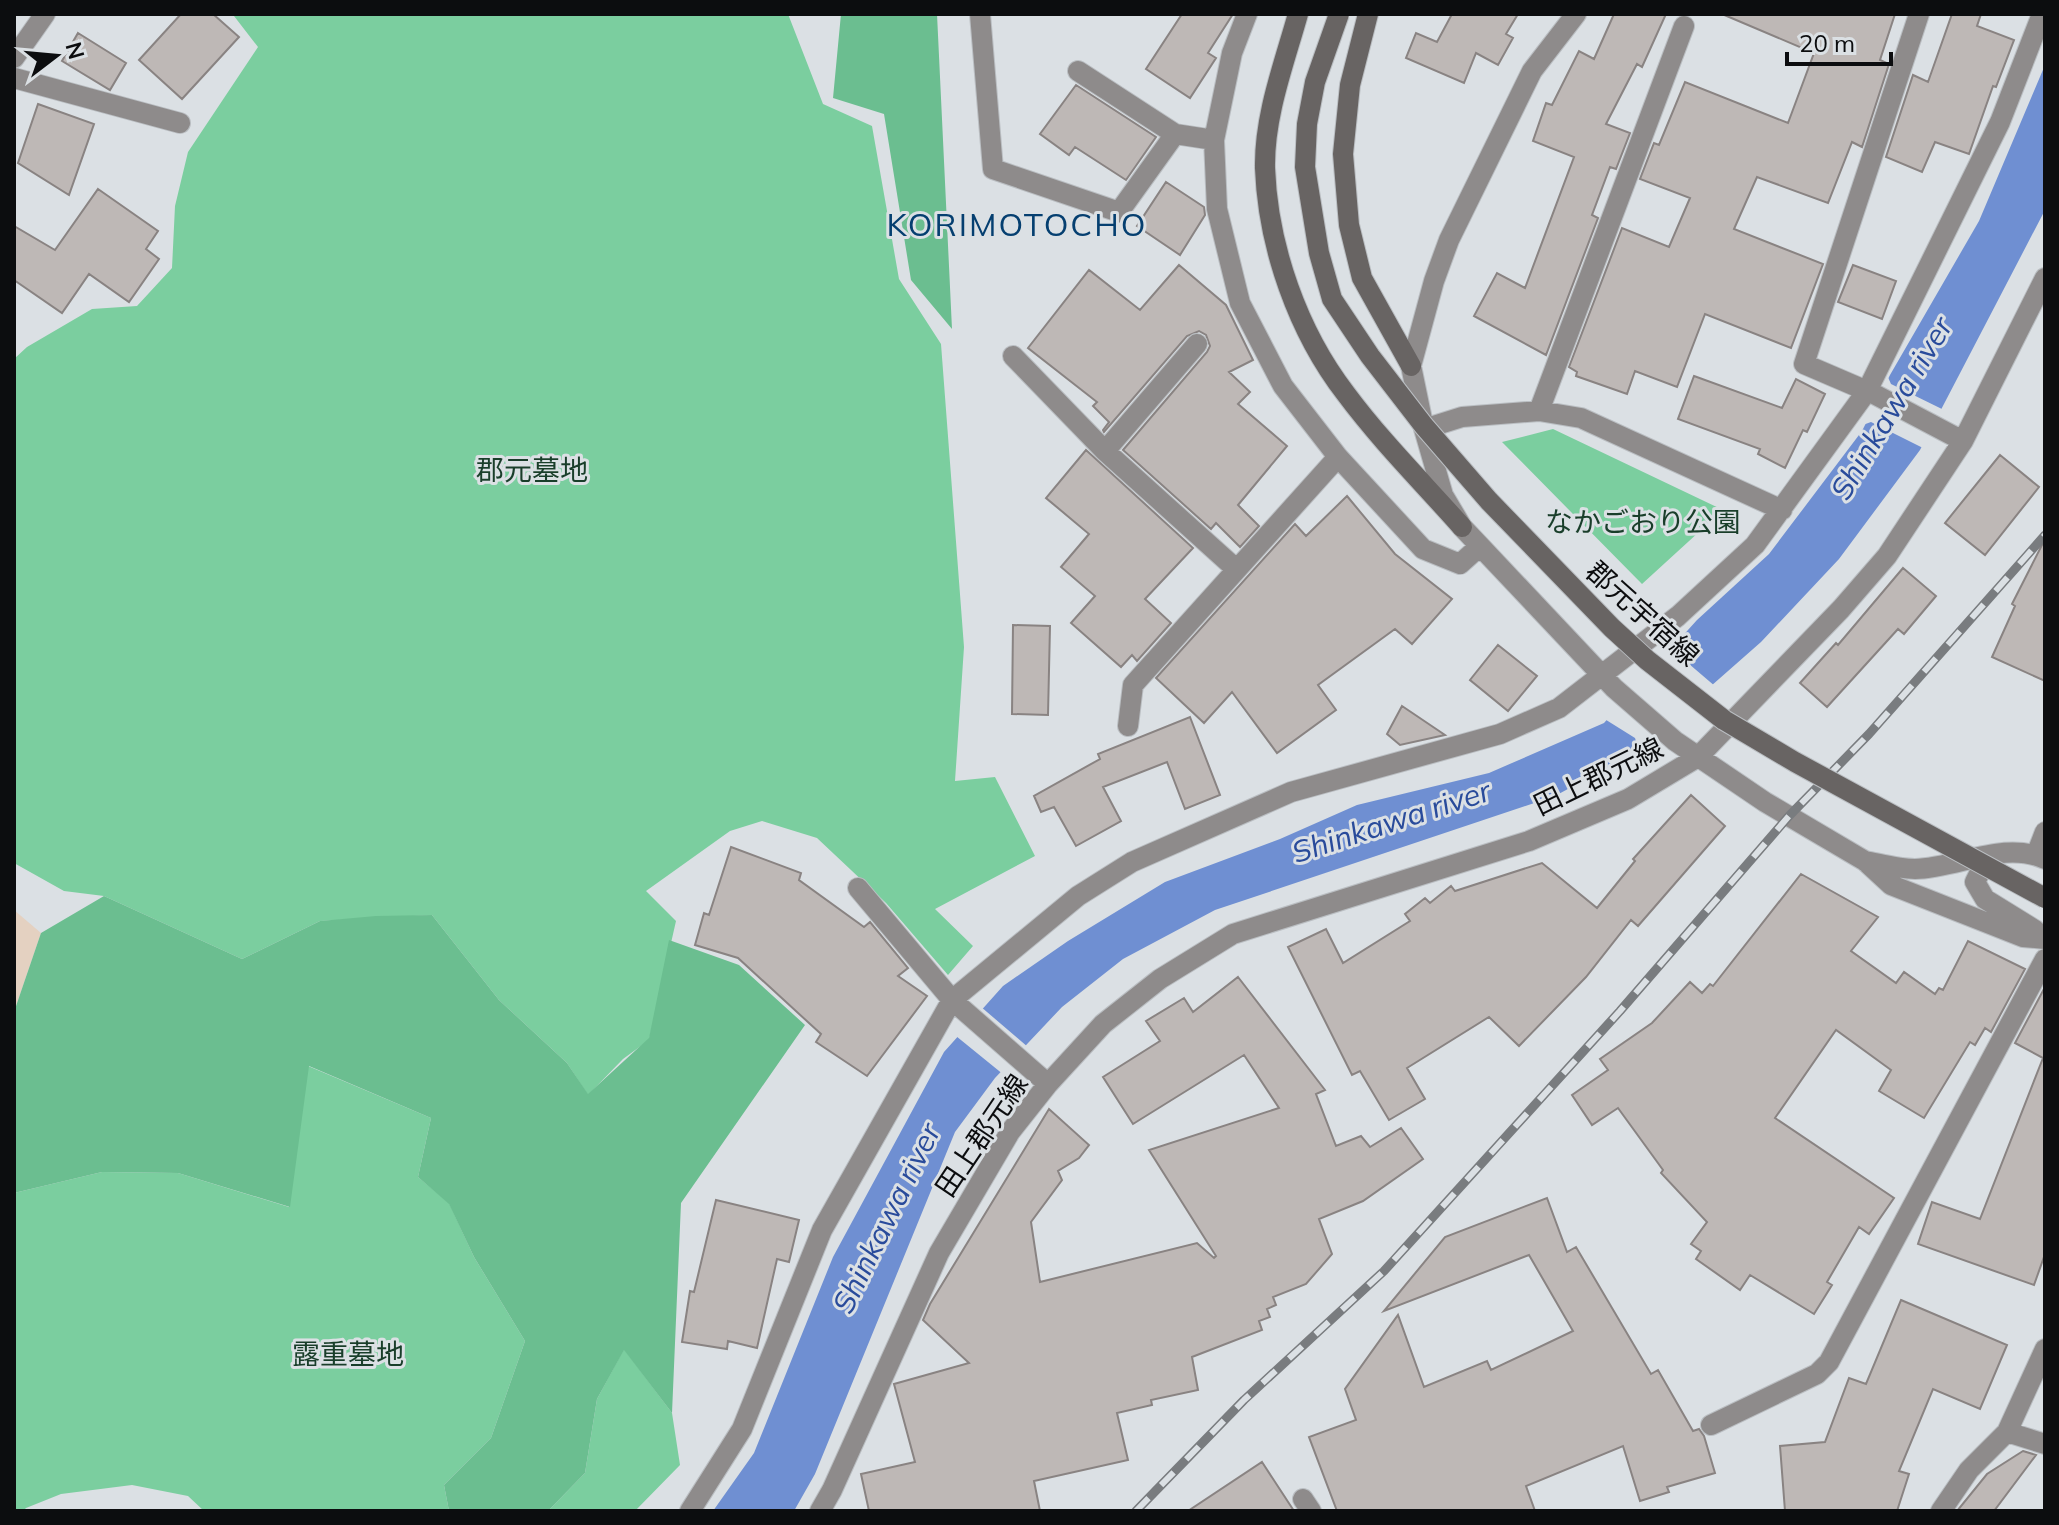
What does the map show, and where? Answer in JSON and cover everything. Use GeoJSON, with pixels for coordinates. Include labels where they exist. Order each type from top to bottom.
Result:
{"type":"FeatureCollection","features":[{"type":"Feature","properties":{"kind":"street"},"geometry":{"type":"LineString","coordinates":[[14,58],[45,14]]}},
{"type":"Feature","properties":{"kind":"street"},"geometry":{"type":"LineString","coordinates":[[980,14],[993,169],[1119,212],[1175,134]]}},
{"type":"Feature","properties":{"kind":"street"},"geometry":{"type":"LineString","coordinates":[[1247,14],[1232,53],[1214,140],[1217,209],[1240,303],[1283,386],[1338,457],[1423,549],[1460,564],[1480,546]]}},
{"type":"Feature","properties":{"kind":"street"},"geometry":{"type":"LineString","coordinates":[[1298,14],[1272,108],[1265,166],[1272,230],[1306,329],[1344,392],[1462,527],[1608,682],[1675,741],[1765,802],[1865,861],[1891,885],[2023,937],[2045,938]]}},
{"type":"Feature","properties":{"kind":"street","name":"郡元宇宿線"},"geometry":{"type":"LineString","coordinates":[[1339,14],[1315,82],[1307,124],[1305,167],[1319,253],[1332,299],[1370,356],[1424,426],[1489,501],[1612,628],[1647,660],[1724,720],[2045,898]]}},
{"type":"Feature","properties":{"kind":"street"},"geometry":{"type":"LineString","coordinates":[[1368,14],[1350,85],[1343,154],[1349,225],[1362,278],[1411,366],[1424,429],[1443,495],[1462,527]]}},
{"type":"Feature","properties":{"kind":"street"},"geometry":{"type":"LineString","coordinates":[[1411,366],[1434,281],[1449,240],[1532,71],[1576,14]]}},
{"type":"Feature","properties":{"kind":"street"},"geometry":{"type":"LineString","coordinates":[[1919,14],[1804,364],[1870,393],[1963,441]]}},
{"type":"Feature","properties":{"kind":"street"},"geometry":{"type":"LineString","coordinates":[[690,1511],[742,1429],[822,1230],[952,1000],[1078,896],[1132,862],[1291,792],[1500,734],[1608,682],[1755,545],[1870,393],[2000,122],[2042,14]]}},
{"type":"Feature","properties":{"kind":"street"},"geometry":{"type":"LineString","coordinates":[[1539,411],[1684,26]]}},
{"type":"Feature","properties":{"kind":"street"},"geometry":{"type":"LineString","coordinates":[[1078,71],[1175,134],[1214,140]]}},
{"type":"Feature","properties":{"kind":"street"},"geometry":{"type":"LineString","coordinates":[[14,78],[180,123]]}},
{"type":"Feature","properties":{"kind":"street","name":"田上郡元線"},"geometry":{"type":"LineString","coordinates":[[820,1511],[839,1476],[939,1253],[1010,1132],[1048,1084],[1103,1024],[1160,979],[1233,934],[1529,841],[1628,799],[1698,757],[1841,609],[1887,556],[1963,441],[2045,278]]}},
{"type":"Feature","properties":{"kind":"street"},"geometry":{"type":"LineString","coordinates":[[1105,451],[1197,344]]}},
{"type":"Feature","properties":{"kind":"street"},"geometry":{"type":"LineString","coordinates":[[1013,356],[1105,451],[1236,569]]}},
{"type":"Feature","properties":{"kind":"street"},"geometry":{"type":"LineString","coordinates":[[1424,429],[1462,417],[1539,411],[1581,418],[1782,510]]}},
{"type":"Feature","properties":{"kind":"street"},"geometry":{"type":"LineString","coordinates":[[1128,726],[1133,685],[1338,457]]}},
{"type":"Feature","properties":{"kind":"street"},"geometry":{"type":"LineString","coordinates":[[1865,861],[1914,869],[2008,851],[2040,857],[2045,832]]}},
{"type":"Feature","properties":{"kind":"street"},"geometry":{"type":"LineString","coordinates":[[1988,856],[1975,882],[1985,899],[2045,938]]}},
{"type":"Feature","properties":{"kind":"street"},"geometry":{"type":"LineString","coordinates":[[858,888],[952,1000],[1048,1084]]}},
{"type":"Feature","properties":{"kind":"street"},"geometry":{"type":"LineString","coordinates":[[1711,1425],[1817,1374],[1829,1362],[2045,959]]}},
{"type":"Feature","properties":{"kind":"street"},"geometry":{"type":"LineString","coordinates":[[1941,1511],[1969,1470],[2007,1432],[2045,1349]]}},
{"type":"Feature","properties":{"kind":"street"},"geometry":{"type":"LineString","coordinates":[[2007,1432],[2045,1444]]}},
{"type":"Feature","properties":{"kind":"shaded area"},"geometry":{"type":"Polygon","coordinates":[[[14,910],[41,933],[14,1012],[14,910]]]}},
{"type":"Feature","properties":{"kind":"green space","name":"郡元墓地"},"geometry":{"type":"Polygon","coordinates":[[[788,14],[823,104],[872,126],[899,279],[941,344],[964,647],[955,781],[995,777],[1035,856],[935,909],[973,946],[948,975],[886,903],[817,838],[762,821],[730,831],[646,891],[676,921],[649,1040],[623,1059],[588,1095],[567,1063],[499,1000],[432,915],[320,921],[242,959],[104,896],[64,891],[14,863],[14,359],[27,347],[92,309],[137,306],[172,268],[175,206],[188,152],[258,47],[234,16],[788,14]]]}},
{"type":"Feature","properties":{"kind":"green space"},"geometry":{"type":"Polygon","coordinates":[[[841,14],[937,14],[952,329],[911,280],[884,114],[833,98],[841,14]]]}},
{"type":"Feature","properties":{"kind":"green space","name":"なかごおり公園"},"geometry":{"type":"Polygon","coordinates":[[[1553,429],[1723,510],[1642,584],[1502,442],[1553,429]]]}},
{"type":"Feature","properties":{"kind":"green space"},"geometry":{"type":"Polygon","coordinates":[[[104,896],[242,959],[320,921],[432,915],[499,1000],[567,1063],[588,1094],[649,1038],[669,940],[739,965],[805,1025],[681,1203],[672,1413],[624,1350],[597,1399],[585,1473],[548,1511],[449,1511],[444,1485],[491,1438],[525,1341],[474,1257],[449,1204],[418,1177],[431,1118],[309,1066],[290,1207],[178,1173],[102,1172],[14,1193],[14,1012],[41,933],[104,896]]]}},
{"type":"Feature","properties":{"kind":"green space","name":"露重墓地"},"geometry":{"type":"Polygon","coordinates":[[[308,1066],[431,1118],[418,1177],[449,1203],[474,1257],[525,1341],[491,1438],[444,1485],[449,1511],[204,1511],[188,1496],[132,1485],[61,1494],[23,1511],[14,1511],[14,1193],[102,1172],[178,1173],[289,1207],[308,1066]]]}},
{"type":"Feature","properties":{"kind":"green space"},"geometry":{"type":"Polygon","coordinates":[[[624,1349],[672,1413],[680,1465],[635,1511],[548,1511],[585,1473],[597,1399],[624,1349]]]}},
{"type":"Feature","properties":{"kind":"water","name":"Shinkawa river"},"geometry":{"type":"Polygon","coordinates":[[[2045,65],[2045,210],[1920,450],[1839,559],[1761,642],[1636,752],[1555,796],[1215,910],[1123,959],[1062,1007],[995,1078],[955,1132],[815,1474],[794,1511],[713,1511],[754,1453],[833,1257],[944,1052],[1003,986],[1068,941],[1165,882],[1280,839],[1357,805],[1489,773],[1604,723],[1697,620],[1769,554],[1862,431],[1890,375],[1979,221],[2045,65]]]}},
{"type":"Feature","properties":{"kind":"pier"},"geometry":{"type":"Polygon","coordinates":[[[1887,375],[1891,384],[1946,411],[1925,449],[1871,422],[1860,426],[1887,375]]]}},
{"type":"Feature","properties":{"kind":"pier"},"geometry":{"type":"Polygon","coordinates":[[[1668,646],[1716,687],[1640,754],[1635,738],[1603,718],[1668,646]]]}},
{"type":"Feature","properties":{"kind":"pier"},"geometry":{"type":"Polygon","coordinates":[[[980,1006],[1029,1048],[1004,1075],[956,1036],[952,1037],[980,1006]]]}},
{"type":"Feature","properties":{"kind":"building"},"geometry":{"type":"Polygon","coordinates":[[[181,14],[213,14],[239,37],[182,99],[139,60],[181,14]]]}},
{"type":"Feature","properties":{"kind":"building"},"geometry":{"type":"Polygon","coordinates":[[[1182,14],[1233,14],[1208,53],[1216,58],[1190,98],[1146,69],[1182,14]]]}},
{"type":"Feature","properties":{"kind":"building"},"geometry":{"type":"Polygon","coordinates":[[[1452,14],[1518,14],[1506,34],[1513,38],[1498,65],[1476,53],[1464,83],[1406,58],[1416,33],[1437,42],[1452,14]]]}},
{"type":"Feature","properties":{"kind":"building"},"geometry":{"type":"Polygon","coordinates":[[[1614,14],[1666,14],[1642,67],[1637,64],[1606,124],[1630,133],[1616,169],[1610,167],[1592,215],[1598,218],[1546,355],[1474,316],[1497,273],[1525,288],[1574,157],[1533,141],[1546,103],[1552,105],[1579,51],[1594,59],[1614,14]]]}},
{"type":"Feature","properties":{"kind":"building"},"geometry":{"type":"Polygon","coordinates":[[[1722,14],[1895,14],[1880,60],[1889,64],[1862,147],[1852,142],[1828,203],[1757,177],[1734,229],[1823,264],[1791,348],[1705,314],[1677,387],[1635,371],[1627,394],[1576,376],[1577,372],[1569,367],[1622,228],[1669,247],[1690,198],[1640,179],[1654,143],[1659,145],[1685,82],[1788,123],[1814,53],[1722,14]]]}},
{"type":"Feature","properties":{"kind":"building"},"geometry":{"type":"Polygon","coordinates":[[[1952,14],[1981,14],[1977,26],[2014,40],[1996,87],[1993,86],[1969,154],[1935,142],[1922,172],[1886,157],[1913,75],[1928,82],[1952,14]]]}},
{"type":"Feature","properties":{"kind":"building"},"geometry":{"type":"Polygon","coordinates":[[[78,33],[126,63],[110,90],[62,61],[78,33]]]}},
{"type":"Feature","properties":{"kind":"building"},"geometry":{"type":"Polygon","coordinates":[[[1076,85],[1156,137],[1126,180],[1075,147],[1069,155],[1040,134],[1076,85]]]}},
{"type":"Feature","properties":{"kind":"building"},"geometry":{"type":"Polygon","coordinates":[[[38,104],[94,124],[69,195],[18,163],[38,104]]]}},
{"type":"Feature","properties":{"kind":"building"},"geometry":{"type":"Polygon","coordinates":[[[1166,182],[1204,207],[1205,215],[1180,255],[1137,226],[1166,182]]]}},
{"type":"Feature","properties":{"kind":"building"},"geometry":{"type":"Polygon","coordinates":[[[98,189],[158,231],[146,249],[159,259],[129,302],[89,274],[62,313],[14,280],[14,226],[55,250],[98,189]]]}},
{"type":"Feature","properties":{"kind":"building"},"geometry":{"type":"Polygon","coordinates":[[[1179,265],[1226,305],[1253,360],[1229,372],[1250,392],[1238,404],[1287,446],[1238,505],[1259,526],[1240,547],[1216,523],[1211,529],[1123,450],[1207,352],[1210,346],[1206,335],[1199,331],[1187,336],[1104,432],[1109,422],[1093,406],[1097,402],[1028,348],[1089,270],[1140,310],[1179,265]]]}},
{"type":"Feature","properties":{"kind":"building"},"geometry":{"type":"Polygon","coordinates":[[[1853,265],[1896,281],[1882,319],[1838,302],[1853,265]]]}},
{"type":"Feature","properties":{"kind":"building"},"geometry":{"type":"Polygon","coordinates":[[[1694,376],[1782,408],[1796,379],[1825,394],[1785,468],[1758,454],[1760,449],[1678,419],[1694,376]]]}},
{"type":"Feature","properties":{"kind":"building"},"geometry":{"type":"Polygon","coordinates":[[[1086,450],[1193,548],[1145,599],[1171,623],[1137,661],[1132,655],[1121,667],[1071,623],[1095,596],[1061,567],[1089,534],[1046,498],[1086,450]]]}},
{"type":"Feature","properties":{"kind":"building"},"geometry":{"type":"Polygon","coordinates":[[[2000,455],[2039,487],[1985,555],[1945,523],[2000,455]]]}},
{"type":"Feature","properties":{"kind":"building"},"geometry":{"type":"Polygon","coordinates":[[[1347,496],[1395,554],[1452,599],[1412,644],[1395,629],[1318,685],[1336,710],[1277,753],[1232,692],[1204,723],[1156,678],[1295,524],[1306,536],[1347,496]]]}},
{"type":"Feature","properties":{"kind":"building"},"geometry":{"type":"Polygon","coordinates":[[[2045,539],[2045,681],[1992,657],[2015,606],[2012,604],[2045,539]]]}},
{"type":"Feature","properties":{"kind":"building"},"geometry":{"type":"Polygon","coordinates":[[[1903,568],[1936,596],[1904,634],[1898,629],[1827,707],[1800,683],[1836,643],[1838,645],[1903,568]]]}},
{"type":"Feature","properties":{"kind":"building"},"geometry":{"type":"Polygon","coordinates":[[[1013,625],[1050,626],[1048,715],[1012,714],[1013,625]]]}},
{"type":"Feature","properties":{"kind":"building"},"geometry":{"type":"Polygon","coordinates":[[[1498,645],[1537,676],[1508,711],[1470,680],[1498,645]]]}},
{"type":"Feature","properties":{"kind":"building"},"geometry":{"type":"Polygon","coordinates":[[[1402,706],[1445,735],[1400,745],[1387,734],[1402,706]]]}},
{"type":"Feature","properties":{"kind":"building"},"geometry":{"type":"Polygon","coordinates":[[[1190,717],[1220,795],[1185,809],[1167,762],[1103,787],[1121,821],[1076,846],[1054,807],[1041,812],[1034,796],[1100,759],[1098,754],[1190,717]]]}},
{"type":"Feature","properties":{"kind":"building"},"geometry":{"type":"Polygon","coordinates":[[[1691,795],[1725,826],[1638,926],[1631,920],[1586,977],[1519,1046],[1489,1017],[1407,1068],[1425,1099],[1389,1120],[1360,1071],[1352,1075],[1288,947],[1326,929],[1343,963],[1410,921],[1405,914],[1425,898],[1430,903],[1451,886],[1455,891],[1542,863],[1597,908],[1635,861],[1633,859],[1691,795]]]}},
{"type":"Feature","properties":{"kind":"building"},"geometry":{"type":"Polygon","coordinates":[[[731,847],[801,873],[799,880],[864,927],[870,922],[908,968],[898,976],[927,996],[867,1076],[816,1042],[821,1034],[738,958],[695,945],[704,913],[709,915],[731,847]]]}},
{"type":"Feature","properties":{"kind":"building"},"geometry":{"type":"Polygon","coordinates":[[[1801,874],[1878,917],[1851,951],[1896,983],[1904,972],[1935,994],[1939,988],[1943,990],[1968,941],[2025,969],[1991,1032],[1985,1028],[1975,1045],[1970,1042],[1924,1118],[1879,1091],[1891,1070],[1836,1030],[1775,1118],[1894,1198],[1869,1234],[1859,1227],[1827,1282],[1832,1285],[1814,1314],[1750,1275],[1740,1290],[1696,1259],[1701,1251],[1691,1244],[1707,1222],[1661,1173],[1663,1170],[1618,1108],[1592,1125],[1572,1095],[1608,1070],[1600,1059],[1652,1023],[1690,982],[1702,993],[1710,984],[1713,986],[1801,874]]]}},
{"type":"Feature","properties":{"kind":"building"},"geometry":{"type":"Polygon","coordinates":[[[1238,977],[1325,1090],[1316,1094],[1336,1146],[1361,1136],[1370,1147],[1401,1128],[1423,1159],[1363,1201],[1319,1219],[1332,1254],[1306,1284],[1273,1297],[1276,1305],[1267,1309],[1270,1317],[1259,1321],[1262,1330],[1192,1357],[1198,1390],[1151,1400],[1152,1405],[1117,1413],[1128,1460],[1034,1481],[1040,1511],[869,1511],[861,1474],[915,1462],[894,1384],[969,1363],[923,1320],[1049,1109],[1089,1145],[1079,1158],[1058,1171],[1062,1180],[1031,1222],[1040,1282],[1197,1243],[1214,1258],[1216,1256],[1149,1150],[1279,1108],[1244,1055],[1133,1124],[1103,1077],[1160,1041],[1146,1021],[1184,998],[1193,1012],[1238,977]]]}},
{"type":"Feature","properties":{"kind":"building"},"geometry":{"type":"Polygon","coordinates":[[[2045,987],[2045,1254],[2034,1285],[1918,1244],[1932,1202],[1980,1219],[2043,1058],[2015,1043],[2045,987]]]}},
{"type":"Feature","properties":{"kind":"building"},"geometry":{"type":"Polygon","coordinates":[[[1547,1198],[1567,1252],[1576,1247],[1651,1374],[1658,1370],[1693,1431],[1699,1429],[1704,1436],[1715,1473],[1667,1487],[1669,1492],[1640,1501],[1623,1446],[1526,1486],[1535,1511],[1337,1511],[1309,1437],[1356,1420],[1345,1389],[1398,1315],[1424,1387],[1487,1361],[1491,1370],[1573,1331],[1529,1255],[1384,1311],[1445,1237],[1547,1198]]]}},
{"type":"Feature","properties":{"kind":"building"},"geometry":{"type":"Polygon","coordinates":[[[716,1200],[799,1220],[789,1262],[777,1259],[757,1348],[728,1341],[727,1349],[682,1342],[690,1291],[694,1292],[716,1200]]]}},
{"type":"Feature","properties":{"kind":"building"},"geometry":{"type":"Polygon","coordinates":[[[1901,1300],[2007,1345],[1980,1409],[1933,1389],[1899,1471],[1909,1474],[1897,1511],[1785,1511],[1780,1446],[1825,1442],[1849,1378],[1866,1384],[1901,1300]]]}},
{"type":"Feature","properties":{"kind":"building"},"geometry":{"type":"Polygon","coordinates":[[[2023,1451],[2036,1455],[1994,1511],[1957,1511],[1987,1474],[2023,1451]]]}},
{"type":"Feature","properties":{"kind":"building"},"geometry":{"type":"Polygon","coordinates":[[[1262,1462],[1294,1511],[1188,1511],[1262,1462]]]}},
{"type":"Feature","properties":{"kind":"railway"},"geometry":{"type":"LineString","coordinates":[[1136,1511],[1244,1400],[1384,1271],[1620,1011],[1789,816],[1869,734],[2045,535]]}},
{"type":"Feature","properties":{"kind":"district","name":"KORIMOTOCHO"},"geometry":{"type":"Point","coordinates":[1017,224]}}]}
